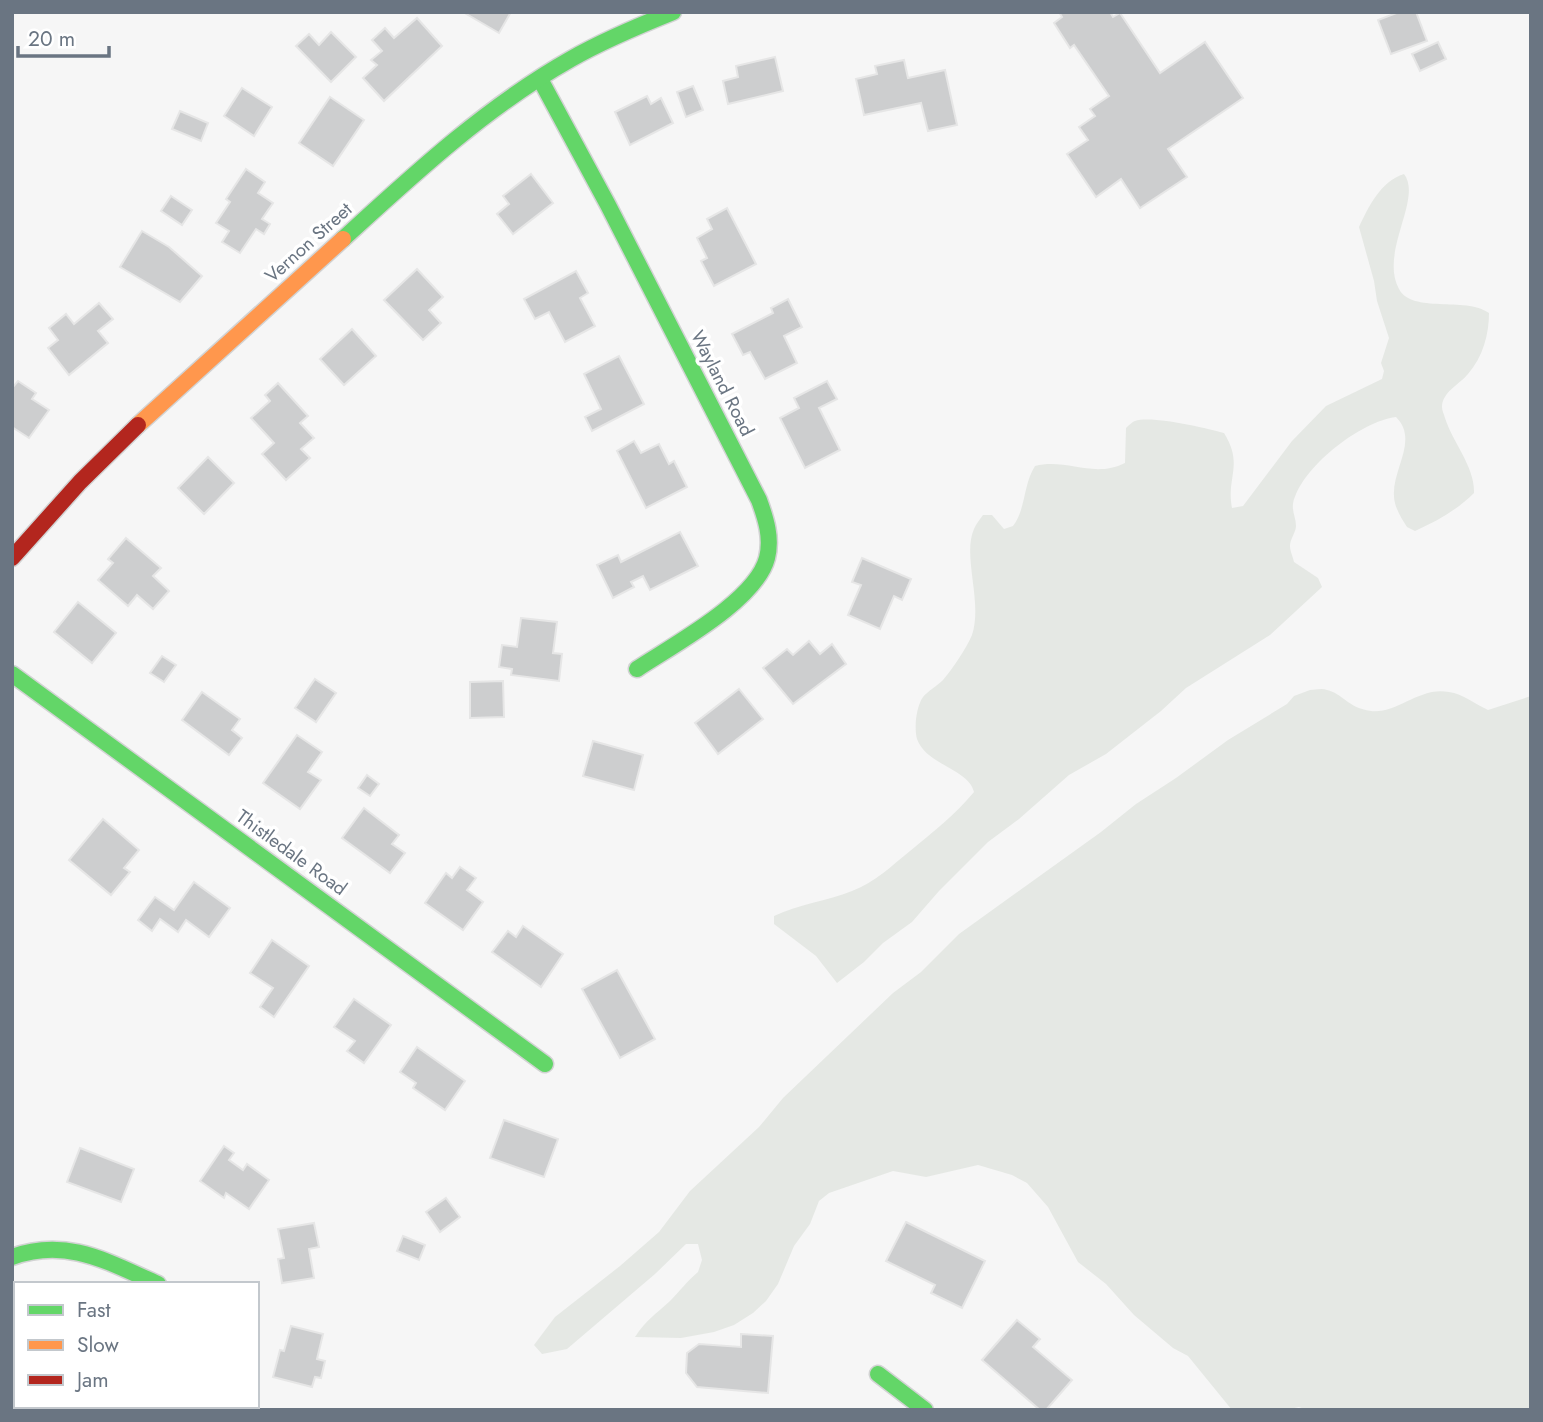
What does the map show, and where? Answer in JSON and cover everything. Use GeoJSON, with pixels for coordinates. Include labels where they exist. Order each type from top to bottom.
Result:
{"type":"FeatureCollection","features":[{"type":"Feature","properties":{"kind":"street","name":"Vernon Street"},"geometry":{"type":"LineString","coordinates":[[12,558],[96,465],[190,374],[424,166],[479,121],[590,48],[673,12]]}},
{"type":"Feature","properties":{"kind":"street","name":"Wayland Road"},"geometry":{"type":"LineString","coordinates":[[540,79],[608,205],[753,488],[767,526],[764,565],[751,588],[732,606],[637,669]]}},
{"type":"Feature","properties":{"kind":"street","name":"Thistledale Road"},"geometry":{"type":"LineString","coordinates":[[12,674],[545,1064]]}},
{"type":"Feature","properties":{"kind":"street"},"geometry":{"type":"LineString","coordinates":[[12,1257],[44,1247],[68,1248],[153,1282]]}},
{"type":"Feature","properties":{"kind":"street"},"geometry":{"type":"LineString","coordinates":[[878,1374],[925,1410]]}},
{"type":"Feature","properties":{"kind":"shaded area"},"geometry":{"type":"Polygon","coordinates":[[[1404,174],[1408,184],[1408,197],[1394,259],[1394,275],[1399,289],[1406,297],[1415,301],[1467,306],[1489,313],[1488,329],[1478,360],[1448,393],[1442,407],[1471,474],[1474,493],[1446,515],[1415,531],[1407,527],[1394,500],[1394,486],[1405,445],[1405,435],[1396,417],[1366,427],[1334,448],[1307,476],[1293,504],[1296,526],[1290,546],[1294,562],[1318,578],[1322,587],[1270,635],[1186,688],[1106,754],[1069,775],[988,842],[912,922],[837,983],[816,956],[774,924],[774,916],[869,883],[935,830],[974,792],[964,778],[922,748],[917,739],[916,724],[923,697],[947,675],[972,635],[975,608],[970,552],[971,540],[978,522],[983,515],[992,515],[1004,529],[1013,526],[1035,466],[1058,464],[1102,469],[1125,463],[1126,428],[1143,420],[1179,423],[1224,433],[1230,444],[1234,463],[1232,508],[1243,506],[1292,441],[1326,406],[1382,379],[1384,371],[1381,363],[1389,338],[1359,227],[1382,188],[1404,174]]]}},
{"type":"Feature","properties":{"kind":"shaded area"},"geometry":{"type":"Polygon","coordinates":[[[1323,689],[1332,692],[1357,707],[1371,711],[1381,711],[1438,691],[1459,695],[1488,710],[1531,696],[1531,1410],[1307,1410],[1299,1407],[1286,1410],[1232,1410],[1188,1356],[1173,1348],[1134,1315],[1106,1284],[1078,1262],[1048,1207],[1027,1183],[1012,1175],[978,1165],[926,1177],[893,1171],[829,1193],[819,1201],[810,1224],[794,1246],[778,1284],[766,1301],[734,1325],[681,1338],[635,1337],[698,1272],[702,1260],[698,1244],[686,1244],[567,1349],[542,1354],[534,1345],[555,1317],[659,1232],[690,1191],[759,1127],[783,1098],[959,934],[1228,740],[1287,704],[1294,696],[1323,689]]]}},
{"type":"Feature","properties":{"kind":"building"},"geometry":{"type":"Polygon","coordinates":[[[463,12],[511,12],[499,33],[463,12]]]}},
{"type":"Feature","properties":{"kind":"building"},"geometry":{"type":"Polygon","coordinates":[[[1059,12],[1110,12],[1113,17],[1120,13],[1160,73],[1205,42],[1243,98],[1168,149],[1187,177],[1140,208],[1121,179],[1096,197],[1067,154],[1088,140],[1079,127],[1095,116],[1090,109],[1109,96],[1074,45],[1070,48],[1054,23],[1062,17],[1059,12]]]}},
{"type":"Feature","properties":{"kind":"building"},"geometry":{"type":"Polygon","coordinates":[[[1399,12],[1416,12],[1427,41],[1391,54],[1378,20],[1399,12]]]}},
{"type":"Feature","properties":{"kind":"building"},"geometry":{"type":"Polygon","coordinates":[[[417,18],[442,46],[384,101],[363,78],[377,65],[371,60],[382,51],[372,40],[385,28],[394,38],[417,18]]]}},
{"type":"Feature","properties":{"kind":"building"},"geometry":{"type":"Polygon","coordinates":[[[331,32],[356,57],[331,82],[296,46],[309,34],[319,45],[331,32]]]}},
{"type":"Feature","properties":{"kind":"building"},"geometry":{"type":"Polygon","coordinates":[[[1438,42],[1446,59],[1420,71],[1412,54],[1438,42]]]}},
{"type":"Feature","properties":{"kind":"building"},"geometry":{"type":"Polygon","coordinates":[[[775,57],[783,91],[728,104],[723,81],[738,77],[736,66],[775,57]]]}},
{"type":"Feature","properties":{"kind":"building"},"geometry":{"type":"Polygon","coordinates":[[[904,60],[908,78],[945,70],[957,125],[928,131],[921,103],[864,115],[856,79],[877,74],[875,66],[904,60]]]}},
{"type":"Feature","properties":{"kind":"building"},"geometry":{"type":"Polygon","coordinates":[[[693,86],[703,110],[686,117],[677,92],[693,86]]]}},
{"type":"Feature","properties":{"kind":"building"},"geometry":{"type":"Polygon","coordinates":[[[242,88],[272,107],[254,136],[224,116],[242,88]]]}},
{"type":"Feature","properties":{"kind":"building"},"geometry":{"type":"Polygon","coordinates":[[[647,96],[651,104],[661,98],[673,123],[630,145],[615,112],[647,96]]]}},
{"type":"Feature","properties":{"kind":"building"},"geometry":{"type":"Polygon","coordinates":[[[330,97],[364,120],[333,166],[299,143],[330,97]]]}},
{"type":"Feature","properties":{"kind":"building"},"geometry":{"type":"Polygon","coordinates":[[[180,111],[208,123],[201,141],[172,129],[180,111]]]}},
{"type":"Feature","properties":{"kind":"building"},"geometry":{"type":"Polygon","coordinates":[[[246,169],[265,182],[258,193],[273,203],[262,219],[270,224],[264,234],[256,229],[240,253],[222,242],[229,231],[216,223],[230,202],[226,199],[246,169]]]}},
{"type":"Feature","properties":{"kind":"building"},"geometry":{"type":"Polygon","coordinates":[[[531,174],[553,203],[513,234],[497,214],[509,204],[503,196],[531,174]]]}},
{"type":"Feature","properties":{"kind":"building"},"geometry":{"type":"Polygon","coordinates":[[[171,196],[192,210],[182,225],[161,211],[171,196]]]}},
{"type":"Feature","properties":{"kind":"building"},"geometry":{"type":"Polygon","coordinates":[[[727,208],[756,264],[714,286],[701,261],[707,258],[697,238],[712,229],[707,219],[727,208]]]}},
{"type":"Feature","properties":{"kind":"building"},"geometry":{"type":"Polygon","coordinates":[[[142,231],[169,247],[202,276],[180,302],[120,267],[142,231]]]}},
{"type":"Feature","properties":{"kind":"building"},"geometry":{"type":"Polygon","coordinates":[[[417,269],[443,297],[429,310],[441,323],[423,340],[384,300],[417,269]]]}},
{"type":"Feature","properties":{"kind":"building"},"geometry":{"type":"Polygon","coordinates":[[[576,271],[588,293],[580,298],[595,326],[565,342],[549,312],[535,319],[524,299],[576,271]]]}},
{"type":"Feature","properties":{"kind":"building"},"geometry":{"type":"Polygon","coordinates":[[[788,299],[802,327],[784,336],[797,363],[765,379],[750,352],[743,355],[732,334],[773,313],[771,308],[788,299]]]}},
{"type":"Feature","properties":{"kind":"building"},"geometry":{"type":"Polygon","coordinates":[[[99,303],[113,319],[98,331],[108,343],[69,375],[48,348],[58,340],[49,328],[66,314],[74,324],[99,303]]]}},
{"type":"Feature","properties":{"kind":"building"},"geometry":{"type":"Polygon","coordinates":[[[352,329],[376,356],[344,385],[320,359],[352,329]]]}},
{"type":"Feature","properties":{"kind":"building"},"geometry":{"type":"Polygon","coordinates":[[[619,356],[644,404],[592,431],[585,417],[601,409],[584,374],[619,356]]]}},
{"type":"Feature","properties":{"kind":"building"},"geometry":{"type":"Polygon","coordinates":[[[18,381],[36,393],[32,399],[49,410],[29,438],[12,427],[12,388],[18,381]]]}},
{"type":"Feature","properties":{"kind":"building"},"geometry":{"type":"Polygon","coordinates":[[[827,381],[837,399],[819,408],[840,450],[805,468],[780,418],[799,408],[794,398],[827,381]]]}},
{"type":"Feature","properties":{"kind":"building"},"geometry":{"type":"Polygon","coordinates":[[[278,383],[308,416],[300,423],[314,438],[301,449],[310,458],[286,480],[262,454],[274,443],[251,418],[270,401],[265,395],[278,383]]]}},
{"type":"Feature","properties":{"kind":"building"},"geometry":{"type":"Polygon","coordinates":[[[634,441],[641,453],[659,444],[669,464],[674,461],[687,487],[646,508],[617,451],[634,441]]]}},
{"type":"Feature","properties":{"kind":"building"},"geometry":{"type":"Polygon","coordinates":[[[208,457],[234,483],[204,514],[178,488],[208,457]]]}},
{"type":"Feature","properties":{"kind":"building"},"geometry":{"type":"Polygon","coordinates":[[[680,532],[698,566],[650,590],[643,576],[631,582],[634,587],[613,598],[597,565],[618,555],[621,562],[680,532]]]}},
{"type":"Feature","properties":{"kind":"building"},"geometry":{"type":"Polygon","coordinates":[[[126,538],[161,568],[153,576],[169,591],[153,609],[137,595],[128,606],[98,580],[113,563],[108,559],[126,538]]]}},
{"type":"Feature","properties":{"kind":"building"},"geometry":{"type":"Polygon","coordinates":[[[862,558],[911,579],[902,600],[894,596],[880,629],[848,615],[861,585],[852,582],[862,558]]]}},
{"type":"Feature","properties":{"kind":"building"},"geometry":{"type":"Polygon","coordinates":[[[78,602],[116,633],[92,663],[54,632],[78,602]]]}},
{"type":"Feature","properties":{"kind":"building"},"geometry":{"type":"Polygon","coordinates":[[[521,618],[557,622],[553,653],[562,654],[559,681],[511,675],[512,669],[499,667],[502,645],[517,647],[521,618]]]}},
{"type":"Feature","properties":{"kind":"building"},"geometry":{"type":"Polygon","coordinates":[[[809,641],[820,654],[832,644],[846,664],[793,704],[763,668],[787,649],[793,655],[809,641]]]}},
{"type":"Feature","properties":{"kind":"building"},"geometry":{"type":"Polygon","coordinates":[[[162,656],[176,665],[164,682],[150,673],[162,656]]]}},
{"type":"Feature","properties":{"kind":"building"},"geometry":{"type":"Polygon","coordinates":[[[315,679],[336,693],[316,722],[295,708],[315,679]]]}},
{"type":"Feature","properties":{"kind":"building"},"geometry":{"type":"Polygon","coordinates":[[[503,681],[504,717],[470,718],[470,682],[503,681]]]}},
{"type":"Feature","properties":{"kind":"building"},"geometry":{"type":"Polygon","coordinates":[[[739,689],[763,719],[718,754],[695,723],[739,689]]]}},
{"type":"Feature","properties":{"kind":"building"},"geometry":{"type":"Polygon","coordinates":[[[202,692],[240,719],[232,730],[242,738],[229,755],[182,720],[202,692]]]}},
{"type":"Feature","properties":{"kind":"building"},"geometry":{"type":"Polygon","coordinates":[[[297,735],[322,752],[308,772],[321,780],[300,809],[263,783],[297,735]]]}},
{"type":"Feature","properties":{"kind":"building"},"geometry":{"type":"Polygon","coordinates":[[[593,741],[643,755],[634,790],[583,776],[593,741]]]}},
{"type":"Feature","properties":{"kind":"building"},"geometry":{"type":"Polygon","coordinates":[[[367,775],[379,784],[370,796],[358,788],[367,775]]]}},
{"type":"Feature","properties":{"kind":"building"},"geometry":{"type":"Polygon","coordinates":[[[364,808],[399,835],[392,844],[405,853],[390,873],[342,838],[364,808]]]}},
{"type":"Feature","properties":{"kind":"building"},"geometry":{"type":"Polygon","coordinates":[[[103,819],[139,850],[124,868],[130,872],[111,895],[69,860],[103,819]]]}},
{"type":"Feature","properties":{"kind":"building"},"geometry":{"type":"Polygon","coordinates":[[[460,867],[476,878],[467,890],[483,902],[463,930],[425,903],[446,873],[452,878],[460,867]]]}},
{"type":"Feature","properties":{"kind":"building"},"geometry":{"type":"Polygon","coordinates":[[[194,882],[230,908],[209,937],[186,920],[178,932],[160,919],[152,931],[138,920],[155,897],[174,910],[194,882]]]}},
{"type":"Feature","properties":{"kind":"building"},"geometry":{"type":"Polygon","coordinates":[[[523,926],[563,954],[541,987],[492,952],[508,931],[516,937],[523,926]]]}},
{"type":"Feature","properties":{"kind":"building"},"geometry":{"type":"Polygon","coordinates":[[[272,940],[309,966],[274,1017],[260,1007],[273,988],[250,973],[272,940]]]}},
{"type":"Feature","properties":{"kind":"building"},"geometry":{"type":"Polygon","coordinates":[[[617,970],[655,1039],[620,1058],[582,989],[617,970]]]}},
{"type":"Feature","properties":{"kind":"building"},"geometry":{"type":"Polygon","coordinates":[[[354,999],[391,1025],[364,1063],[347,1051],[355,1041],[334,1027],[354,999]]]}},
{"type":"Feature","properties":{"kind":"building"},"geometry":{"type":"Polygon","coordinates":[[[417,1047],[465,1081],[445,1110],[413,1088],[416,1083],[400,1072],[417,1047]]]}},
{"type":"Feature","properties":{"kind":"building"},"geometry":{"type":"Polygon","coordinates":[[[504,1120],[558,1139],[544,1177],[490,1158],[504,1120]]]}},
{"type":"Feature","properties":{"kind":"building"},"geometry":{"type":"Polygon","coordinates":[[[224,1146],[234,1153],[229,1160],[243,1170],[247,1164],[269,1180],[249,1209],[226,1193],[224,1198],[200,1181],[224,1146]]]}},
{"type":"Feature","properties":{"kind":"building"},"geometry":{"type":"Polygon","coordinates":[[[80,1148],[134,1169],[121,1202],[67,1182],[80,1148]]]}},
{"type":"Feature","properties":{"kind":"building"},"geometry":{"type":"Polygon","coordinates":[[[446,1198],[460,1217],[440,1232],[426,1212],[446,1198]]]}},
{"type":"Feature","properties":{"kind":"building"},"geometry":{"type":"Polygon","coordinates":[[[906,1222],[985,1261],[962,1308],[931,1293],[935,1285],[886,1261],[906,1222]]]}},
{"type":"Feature","properties":{"kind":"building"},"geometry":{"type":"Polygon","coordinates":[[[314,1223],[319,1247],[309,1249],[314,1278],[282,1283],[278,1259],[284,1258],[278,1229],[314,1223]]]}},
{"type":"Feature","properties":{"kind":"building"},"geometry":{"type":"Polygon","coordinates":[[[403,1236],[425,1245],[419,1260],[397,1251],[403,1236]]]}},
{"type":"Feature","properties":{"kind":"building"},"geometry":{"type":"Polygon","coordinates":[[[1017,1320],[1040,1339],[1033,1347],[1072,1380],[1046,1410],[1040,1410],[982,1360],[1017,1320]]]}},
{"type":"Feature","properties":{"kind":"building"},"geometry":{"type":"Polygon","coordinates":[[[291,1326],[323,1334],[317,1359],[325,1361],[321,1378],[315,1377],[312,1387],[273,1377],[280,1350],[284,1351],[291,1326]]]}},
{"type":"Feature","properties":{"kind":"building"},"geometry":{"type":"Polygon","coordinates":[[[741,1334],[773,1336],[768,1393],[697,1387],[686,1373],[687,1353],[699,1344],[741,1347],[741,1334]]]}},
{"type":"Feature","properties":{"kind":"building"},"geometry":{"type":"Polygon","coordinates":[[[26,1408],[61,1408],[61,1410],[26,1408]]]}},
{"type":"Feature","properties":{"kind":"building"},"geometry":{"type":"Polygon","coordinates":[[[128,1408],[186,1408],[185,1410],[128,1408]]]}},
{"type":"Feature","properties":{"kind":"traffic: fast"},"geometry":{"type":"LineString","coordinates":[[343,239],[424,166],[510,98],[583,52],[673,12]]}},
{"type":"Feature","properties":{"kind":"traffic: fast"},"geometry":{"type":"LineString","coordinates":[[540,79],[608,205],[759,500],[768,529],[767,558],[760,574],[747,590],[711,621],[637,669]]}},
{"type":"Feature","properties":{"kind":"traffic: fast"},"geometry":{"type":"LineString","coordinates":[[12,674],[545,1064]]}},
{"type":"Feature","properties":{"kind":"traffic: fast"},"geometry":{"type":"LineString","coordinates":[[12,1257],[32,1252],[69,1251],[104,1261],[153,1282]]}},
{"type":"Feature","properties":{"kind":"traffic: fast"},"geometry":{"type":"LineString","coordinates":[[878,1374],[925,1410]]}},
{"type":"Feature","properties":{"kind":"traffic: slow"},"geometry":{"type":"LineString","coordinates":[[138,425],[343,239]]}},
{"type":"Feature","properties":{"kind":"traffic: jam"},"geometry":{"type":"LineString","coordinates":[[12,558],[80,482],[138,425]]}}]}
